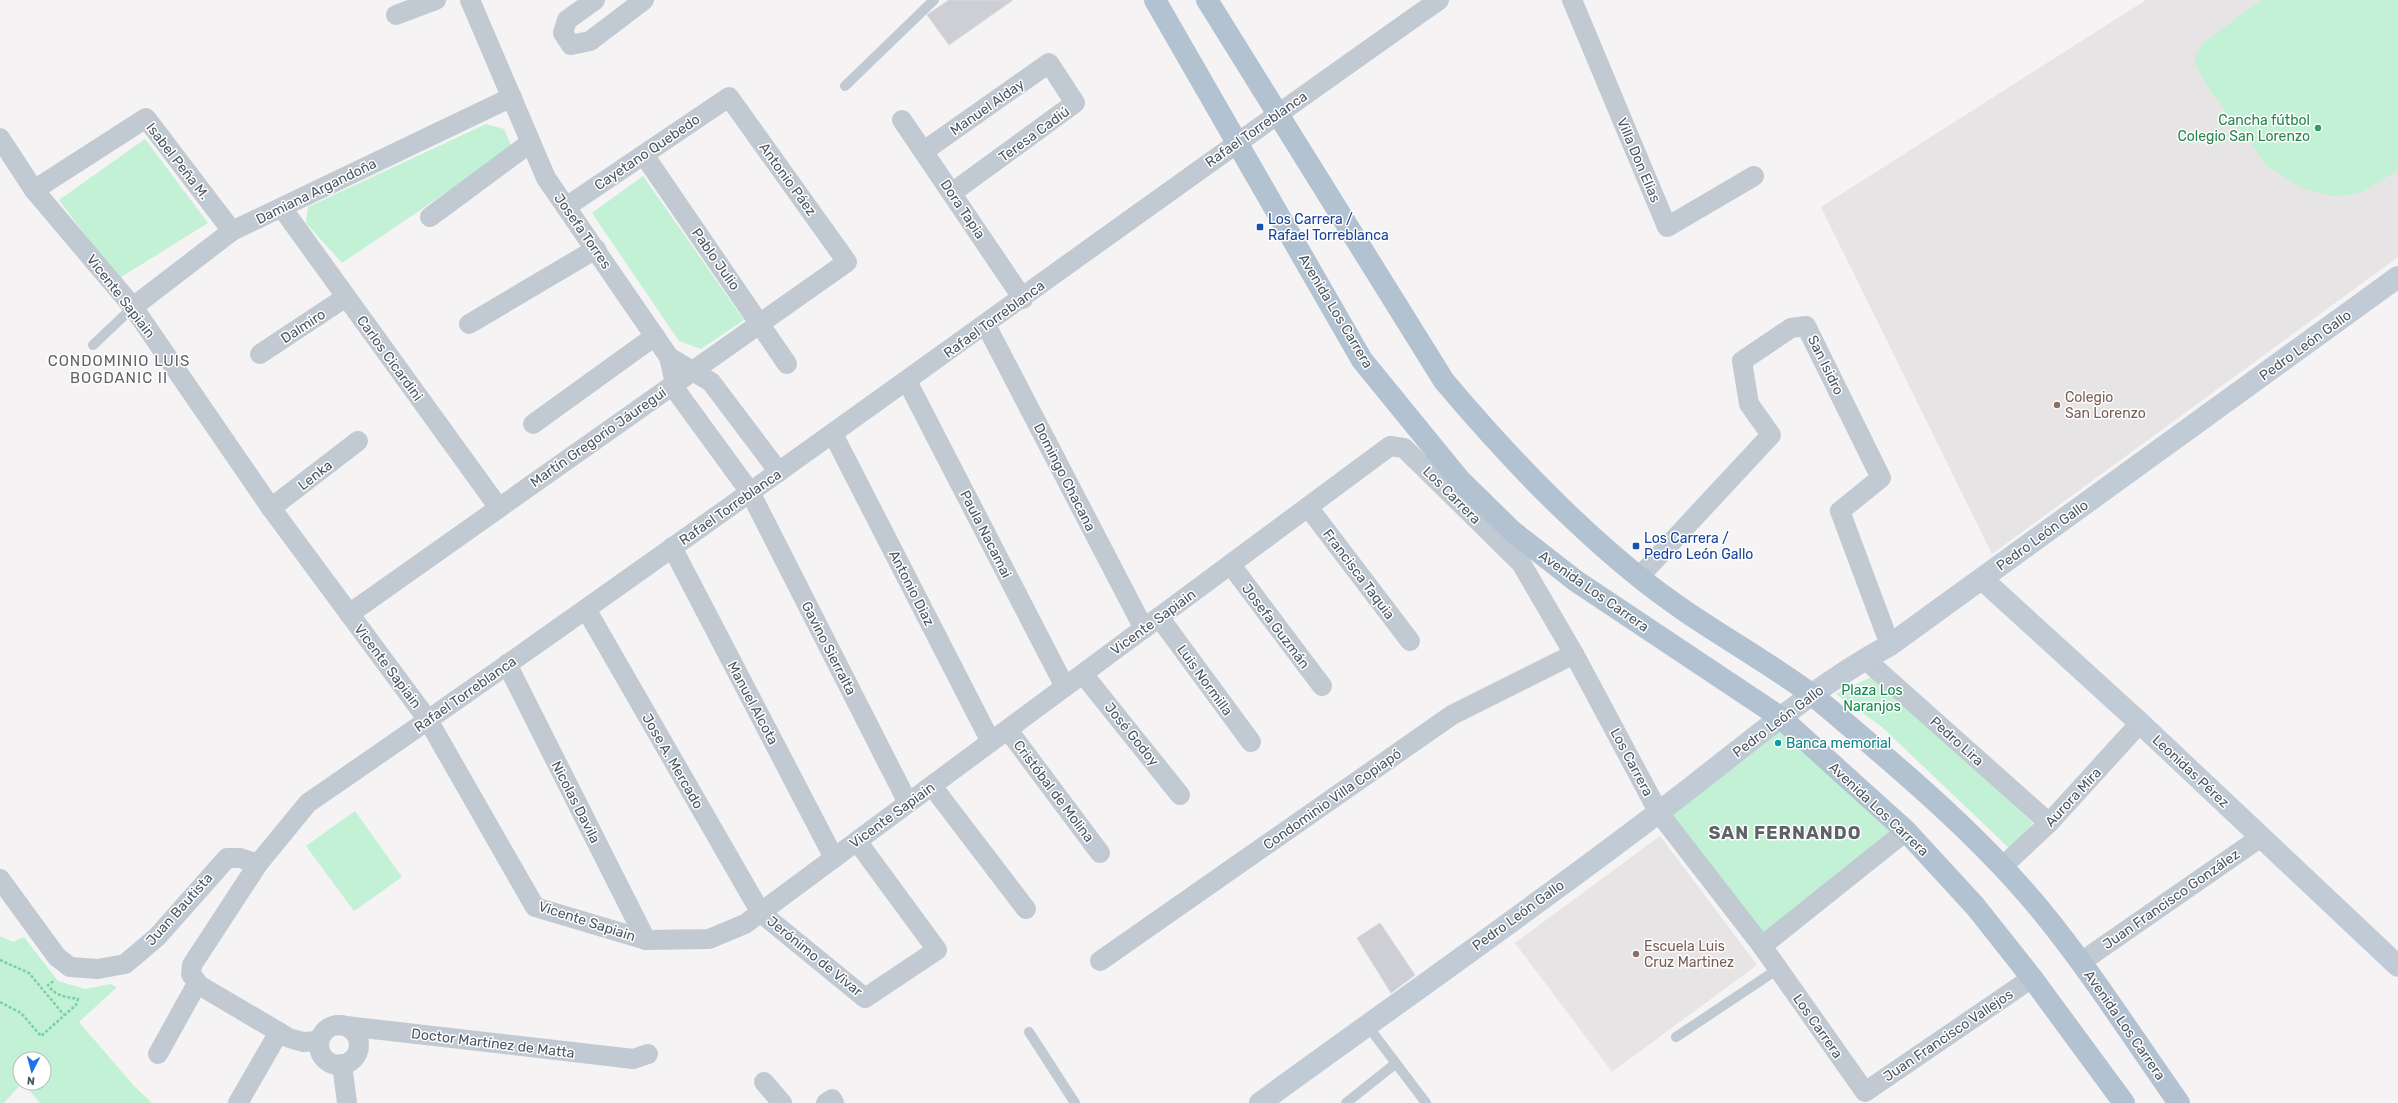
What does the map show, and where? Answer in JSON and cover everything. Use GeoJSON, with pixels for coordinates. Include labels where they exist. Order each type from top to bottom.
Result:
{"type":"FeatureCollection","features":[{"type":"Feature","properties":{"kind":"main road","name":"Avenida Los Carrera"},"geometry":{"type":"LineString","coordinates":[[1156,0],[1362,360],[1459,479],[1512,531],[1570,577],[1780,717],[1906,831],[1974,906],[2032,978],[2124,1103]]}},
{"type":"Feature","properties":{"kind":"main road","name":"Avenida Los Carrera"},"geometry":{"type":"LineString","coordinates":[[1207,0],[1444,381],[1474,418],[1540,488],[1639,577],[1697,620],[1811,695],[1943,809],[2002,867],[2038,907],[2081,962],[2179,1103]]}},
{"type":"Feature","properties":{"kind":"street"},"geometry":{"type":"LineString","coordinates":[[396,15],[436,0]]}},
{"type":"Feature","properties":{"kind":"street","name":"Josefa Torres"},"geometry":{"type":"LineString","coordinates":[[470,0],[546,178],[669,357],[684,376],[711,382],[779,472]]}},
{"type":"Feature","properties":{"kind":"street"},"geometry":{"type":"LineString","coordinates":[[595,0],[567,20],[562,33],[571,45],[590,41],[644,0]]}},
{"type":"Feature","properties":{"kind":"street","name":"Rafael Torreblanca"},"geometry":{"type":"LineString","coordinates":[[199,985],[192,974],[192,965],[258,864],[308,803],[833,434],[1023,299],[1238,141],[1439,0]]}},
{"type":"Feature","properties":{"kind":"street","name":"Villa Don Elias"},"geometry":{"type":"LineString","coordinates":[[1572,0],[1667,227],[1754,176]]}},
{"type":"Feature","properties":{"kind":"street","name":"Manuel Alday"},"geometry":{"type":"LineString","coordinates":[[924,151],[1049,62]]}},
{"type":"Feature","properties":{"kind":"street","name":"Teresa Cadiú"},"geometry":{"type":"LineString","coordinates":[[953,192],[1076,103],[1049,62]]}},
{"type":"Feature","properties":{"kind":"street","name":"Damiana Argandoña"},"geometry":{"type":"LineString","coordinates":[[133,307],[232,231],[512,97]]}},
{"type":"Feature","properties":{"kind":"street","name":"Cayetano Quebedo"},"geometry":{"type":"LineString","coordinates":[[566,207],[728,97]]}},
{"type":"Feature","properties":{"kind":"street","name":"Antonio Páez"},"geometry":{"type":"LineString","coordinates":[[728,97],[847,262]]}},
{"type":"Feature","properties":{"kind":"street","name":"Isabel Peña M."},"geometry":{"type":"LineString","coordinates":[[34,190],[146,118],[232,231]]}},
{"type":"Feature","properties":{"kind":"street","name":"Dora Tapia"},"geometry":{"type":"LineString","coordinates":[[902,120],[953,192],[1023,299]]}},
{"type":"Feature","properties":{"kind":"street"},"geometry":{"type":"LineString","coordinates":[[430,217],[530,143]]}},
{"type":"Feature","properties":{"kind":"street","name":"Vicente Sapiain"},"geometry":{"type":"LineString","coordinates":[[2,144],[34,190],[133,307],[271,508],[428,720],[535,907],[646,940],[709,939],[745,924],[1390,446]]}},
{"type":"Feature","properties":{"kind":"street","name":"Pablo Julio"},"geometry":{"type":"LineString","coordinates":[[644,155],[760,322],[787,364]]}},
{"type":"Feature","properties":{"kind":"street","name":"Carlos Cicardini"},"geometry":{"type":"LineString","coordinates":[[282,208],[499,508]]}},
{"type":"Feature","properties":{"kind":"street"},"geometry":{"type":"LineString","coordinates":[[469,324],[596,249]]}},
{"type":"Feature","properties":{"kind":"street","name":"Martín Gregorio Jáuregui"},"geometry":{"type":"LineString","coordinates":[[349,614],[760,322],[847,262]]}},
{"type":"Feature","properties":{"kind":"street","name":"Pedro León Gallo"},"geometry":{"type":"LineString","coordinates":[[1260,1103],[1659,812],[1780,717],[1864,659],[1890,645],[2398,277]]}},
{"type":"Feature","properties":{"kind":"street","name":"Dalmiro"},"geometry":{"type":"LineString","coordinates":[[260,354],[346,298]]}},
{"type":"Feature","properties":{"kind":"street","name":"Domingo Chacana"},"geometry":{"type":"LineString","coordinates":[[986,325],[1152,623]]}},
{"type":"Feature","properties":{"kind":"street","name":"San Isidro"},"geometry":{"type":"LineString","coordinates":[[1639,577],[1771,435],[1749,404],[1742,361],[1791,328],[1806,326],[1882,478],[1840,511],[1890,645]]}},
{"type":"Feature","properties":{"kind":"street"},"geometry":{"type":"LineString","coordinates":[[533,424],[655,336]]}},
{"type":"Feature","properties":{"kind":"street"},"geometry":{"type":"LineString","coordinates":[[684,376],[677,392],[750,492]]}},
{"type":"Feature","properties":{"kind":"street","name":"Paula Nacamai"},"geometry":{"type":"LineString","coordinates":[[906,381],[1065,688]]}},
{"type":"Feature","properties":{"kind":"street","name":"Antonio Diaz"},"geometry":{"type":"LineString","coordinates":[[833,434],[991,742]]}},
{"type":"Feature","properties":{"kind":"street","name":"Lenka"},"geometry":{"type":"LineString","coordinates":[[271,508],[358,441]]}},
{"type":"Feature","properties":{"kind":"street","name":"Los Carrera"},"geometry":{"type":"LineString","coordinates":[[1390,446],[1404,448],[1520,563],[1574,654],[1659,812],[1762,946],[1865,1092]]}},
{"type":"Feature","properties":{"kind":"street","name":"Gavino Sierralta"},"geometry":{"type":"LineString","coordinates":[[750,492],[908,803]]}},
{"type":"Feature","properties":{"kind":"street","name":"Francisca Taquia"},"geometry":{"type":"LineString","coordinates":[[1308,508],[1410,641]]}},
{"type":"Feature","properties":{"kind":"street","name":"Manuel Alcota"},"geometry":{"type":"LineString","coordinates":[[672,547],[834,858]]}},
{"type":"Feature","properties":{"kind":"street","name":"Josefa Guzmán"},"geometry":{"type":"LineString","coordinates":[[1231,565],[1322,686]]}},
{"type":"Feature","properties":{"kind":"street","name":"Leonidas Pérez"},"geometry":{"type":"LineString","coordinates":[[1982,579],[2140,723],[2398,966]]}},
{"type":"Feature","properties":{"kind":"street","name":"Jose A. Mercado"},"geometry":{"type":"LineString","coordinates":[[586,609],[761,913]]}},
{"type":"Feature","properties":{"kind":"street","name":"Luis Normilla"},"geometry":{"type":"LineString","coordinates":[[1152,623],[1251,742]]}},
{"type":"Feature","properties":{"kind":"street","name":"Condominio Villa Copiapó"},"geometry":{"type":"LineString","coordinates":[[1100,961],[1452,716],[1574,654]]}},
{"type":"Feature","properties":{"kind":"street","name":"Pedro Lira"},"geometry":{"type":"LineString","coordinates":[[1864,659],[2049,823]]}},
{"type":"Feature","properties":{"kind":"street","name":"Nicolas Davila"},"geometry":{"type":"LineString","coordinates":[[506,664],[646,940]]}},
{"type":"Feature","properties":{"kind":"street","name":"José Godoy"},"geometry":{"type":"LineString","coordinates":[[1083,674],[1180,795]]}},
{"type":"Feature","properties":{"kind":"street","name":"Aurora Mira"},"geometry":{"type":"LineString","coordinates":[[2002,867],[2049,823],[2140,723]]}},
{"type":"Feature","properties":{"kind":"street","name":"Cristóbal de Molina"},"geometry":{"type":"LineString","coordinates":[[1008,730],[1100,853]]}},
{"type":"Feature","properties":{"kind":"street"},"geometry":{"type":"LineString","coordinates":[[932,786],[1026,909]]}},
{"type":"Feature","properties":{"kind":"street"},"geometry":{"type":"LineString","coordinates":[[1762,946],[1906,831]]}},
{"type":"Feature","properties":{"kind":"street","name":"Juan Francisco González"},"geometry":{"type":"LineString","coordinates":[[2081,962],[2261,837]]}},
{"type":"Feature","properties":{"kind":"street","name":"Jerónimo de Vivar"},"geometry":{"type":"LineString","coordinates":[[761,913],[865,998],[937,950],[857,841]]}},
{"type":"Feature","properties":{"kind":"street","name":"Juan Bautista"},"geometry":{"type":"LineString","coordinates":[[70,967],[98,969],[125,964],[157,937],[227,858],[240,858],[258,864]]}},
{"type":"Feature","properties":{"kind":"street"},"geometry":{"type":"LineString","coordinates":[[0,879],[57,957],[70,967]]}},
{"type":"Feature","properties":{"kind":"street","name":"Juan Francisco Vallejos"},"geometry":{"type":"LineString","coordinates":[[1865,1092],[2032,978]]}},
{"type":"Feature","properties":{"kind":"street"},"geometry":{"type":"LineString","coordinates":[[158,1054],[194,989],[199,985],[289,1038],[303,1042],[319,1041]]}},
{"type":"Feature","properties":{"kind":"street"},"geometry":{"type":"LineString","coordinates":[[338,1025],[350,1028],[358,1040],[355,1056],[342,1064],[335,1064],[326,1060],[321,1055],[319,1041],[325,1030],[338,1025]]}},
{"type":"Feature","properties":{"kind":"street","name":"Doctor Martínez de Matta"},"geometry":{"type":"LineString","coordinates":[[338,1025],[633,1059],[648,1054]]}},
{"type":"Feature","properties":{"kind":"street"},"geometry":{"type":"LineString","coordinates":[[238,1103],[279,1032]]}},
{"type":"Feature","properties":{"kind":"street"},"geometry":{"type":"LineString","coordinates":[[342,1064],[347,1103]]}},
{"type":"Feature","properties":{"kind":"street"},"geometry":{"type":"LineString","coordinates":[[764,1082],[782,1103]]}},
{"type":"Feature","properties":{"kind":"street"},"geometry":{"type":"LineString","coordinates":[[826,1103],[832,1099],[834,1103]]}},
{"type":"Feature","properties":{"kind":"lane"},"geometry":{"type":"LineString","coordinates":[[845,86],[934,0]]}},
{"type":"Feature","properties":{"kind":"lane"},"geometry":{"type":"LineString","coordinates":[[93,345],[133,307]]}},
{"type":"Feature","properties":{"kind":"lane"},"geometry":{"type":"LineString","coordinates":[[1676,1037],[1778,969]]}},
{"type":"Feature","properties":{"kind":"lane"},"geometry":{"type":"LineString","coordinates":[[1367,1025],[1426,1103]]}},
{"type":"Feature","properties":{"kind":"lane"},"geometry":{"type":"LineString","coordinates":[[1029,1032],[1075,1103]]}},
{"type":"Feature","properties":{"kind":"lane"},"geometry":{"type":"LineString","coordinates":[[1346,1103],[1395,1064]]}},
{"type":"Feature","properties":{"kind":"path"},"geometry":{"type":"LineString","coordinates":[[0,960],[29,973],[64,1015]]}},
{"type":"Feature","properties":{"kind":"path"},"geometry":{"type":"LineString","coordinates":[[0,1002],[21,1013],[41,1036],[76,1005],[78,999],[60,996],[53,992],[48,985],[70,967]]}},
{"type":"Feature","properties":{"kind":"shaded area","name":"Colegio San Lorenzo"},"geometry":{"type":"Polygon","coordinates":[[[2146,0],[2398,0],[2398,257],[1992,554],[1821,207],[2146,0]]]}},
{"type":"Feature","properties":{"kind":"shaded area","name":"Escuela Luis Cruz Martinez"},"geometry":{"type":"Polygon","coordinates":[[[1660,836],[1757,965],[1612,1072],[1515,943],[1660,836]]]}},
{"type":"Feature","properties":{"kind":"green space","name":"Cancha fútbol Colegio San Lorenzo"},"geometry":{"type":"Polygon","coordinates":[[[2261,0],[2398,0],[2398,170],[2362,192],[2350,195],[2331,196],[2304,189],[2267,166],[2209,89],[2195,63],[2195,56],[2203,43],[2261,0]]]}},
{"type":"Feature","properties":{"kind":"green space"},"geometry":{"type":"Polygon","coordinates":[[[486,124],[504,129],[512,148],[342,263],[306,223],[308,207],[486,124]]]}},
{"type":"Feature","properties":{"kind":"green space"},"geometry":{"type":"Polygon","coordinates":[[[145,139],[208,223],[118,279],[59,200],[145,139]]]}},
{"type":"Feature","properties":{"kind":"green space"},"geometry":{"type":"Polygon","coordinates":[[[643,176],[744,320],[701,349],[679,341],[592,213],[643,176]]]}},
{"type":"Feature","properties":{"kind":"green space","name":"Plaza Los Naranjos"},"geometry":{"type":"Polygon","coordinates":[[[1875,675],[2033,823],[2009,848],[1882,727],[1836,694],[1875,675]]]}},
{"type":"Feature","properties":{"kind":"green space"},"geometry":{"type":"Polygon","coordinates":[[[1780,724],[1898,831],[1763,939],[1669,818],[1780,724]]]}},
{"type":"Feature","properties":{"kind":"green space"},"geometry":{"type":"Polygon","coordinates":[[[355,811],[402,877],[354,911],[306,846],[355,811]]]}},
{"type":"Feature","properties":{"kind":"green space"},"geometry":{"type":"Polygon","coordinates":[[[0,936],[13,942],[24,937],[58,981],[85,989],[110,984],[117,987],[79,1022],[134,1086],[152,1103],[40,1103],[30,1091],[52,1091],[52,1051],[12,1051],[12,1091],[15,1091],[4,1103],[0,1103],[0,936]]]}},
{"type":"Feature","properties":{"kind":"building"},"geometry":{"type":"Polygon","coordinates":[[[949,0],[1013,0],[949,45],[927,15],[949,0]]]}},
{"type":"Feature","properties":{"kind":"building"},"geometry":{"type":"Polygon","coordinates":[[[1380,923],[1415,975],[1391,993],[1357,938],[1380,923]]]}},
{"type":"Feature","properties":{"kind":"place","name":"Cancha fútbol Colegio San Lorenzo"},"geometry":{"type":"Point","coordinates":[2318,128]}},
{"type":"Feature","properties":{"kind":"place","name":"Los Carrera / Rafael Torreblanca"},"geometry":{"type":"Point","coordinates":[1260,227]}},
{"type":"Feature","properties":{"kind":"place","name":"Colegio San Lorenzo"},"geometry":{"type":"Point","coordinates":[2057,405]}},
{"type":"Feature","properties":{"kind":"place","name":"Los Carrera / Pedro León Gallo"},"geometry":{"type":"Point","coordinates":[1636,546]}},
{"type":"Feature","properties":{"kind":"place","name":"Banca memorial"},"geometry":{"type":"Point","coordinates":[1778,743]}},
{"type":"Feature","properties":{"kind":"place","name":"Escuela Luis Cruz Martinez"},"geometry":{"type":"Point","coordinates":[1636,954]}},
{"type":"Feature","properties":{"kind":"district","name":"CONDOMINIO LUIS BOGDANIC II"},"geometry":{"type":"Point","coordinates":[119,370]}},
{"type":"Feature","properties":{"kind":"district","name":"SAN FERNANDO"},"geometry":{"type":"Point","coordinates":[1785,833]}}]}
